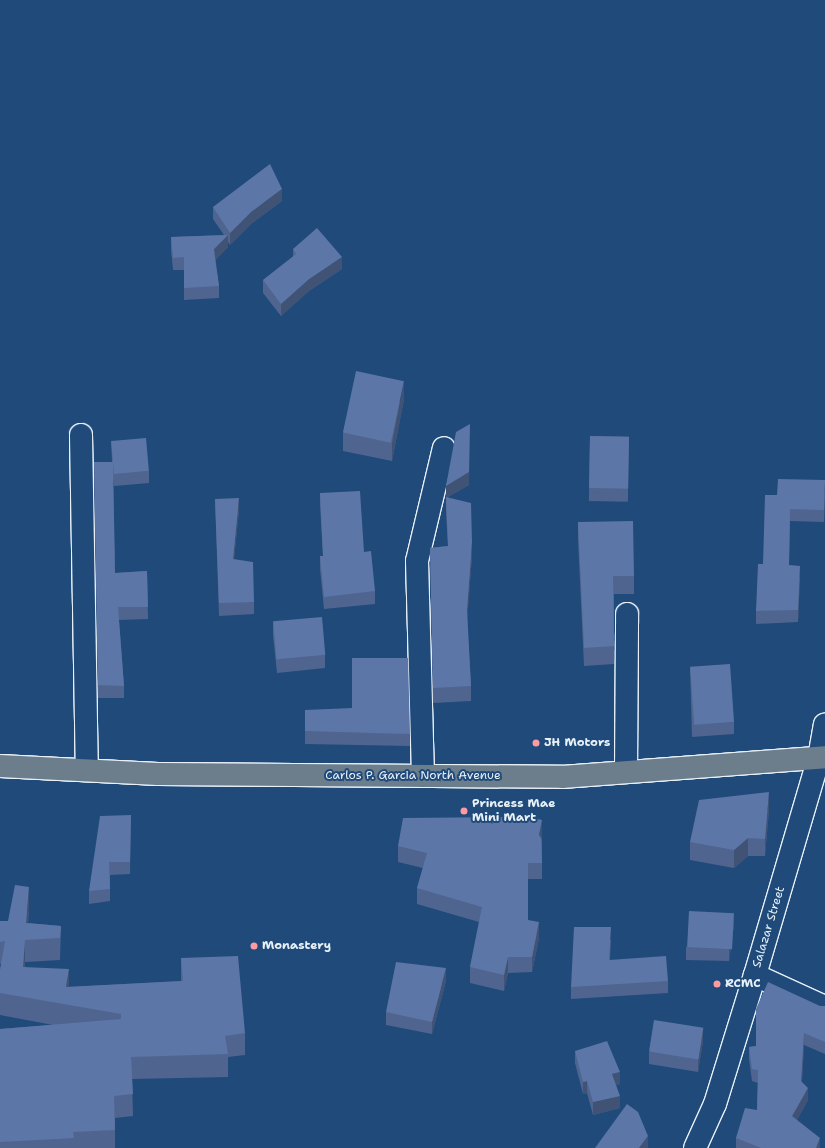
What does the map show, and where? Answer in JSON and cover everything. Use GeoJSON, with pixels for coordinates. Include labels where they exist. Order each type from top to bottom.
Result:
{"type":"FeatureCollection","features":[{"type":"Feature","properties":{"kind":"main road","name":"Carlos P. Garcia North Avenue"},"geometry":{"type":"LineString","coordinates":[[0,766],[158,774],[562,777],[822,758]]}},
{"type":"Feature","properties":{"kind":"street"},"geometry":{"type":"LineString","coordinates":[[81,435],[87,770]]}},
{"type":"Feature","properties":{"kind":"street"},"geometry":{"type":"LineString","coordinates":[[424,776],[417,561],[444,448]]}},
{"type":"Feature","properties":{"kind":"street"},"geometry":{"type":"LineString","coordinates":[[626,772],[627,614]]}},
{"type":"Feature","properties":{"kind":"street","name":"Salazar Street"},"geometry":{"type":"LineString","coordinates":[[695,1148],[715,1104],[822,758],[825,725]]}},
{"type":"Feature","properties":{"kind":"street"},"geometry":{"type":"LineString","coordinates":[[755,975],[825,1007]]}},
{"type":"Feature","properties":{"kind":"building"},"geometry":{"type":"Polygon","coordinates":[[[270,164],[282,189],[251,212],[230,233],[213,207],[270,164]]]}},
{"type":"Feature","properties":{"kind":"building"},"geometry":{"type":"Polygon","coordinates":[[[317,228],[342,257],[309,279],[281,304],[263,280],[296,254],[293,249],[317,228]]]}},
{"type":"Feature","properties":{"kind":"building"},"geometry":{"type":"Polygon","coordinates":[[[228,235],[214,249],[219,286],[184,288],[184,257],[173,258],[171,237],[228,235]]]}},
{"type":"Feature","properties":{"kind":"building"},"geometry":{"type":"Polygon","coordinates":[[[356,371],[404,381],[391,443],[343,433],[356,371]]]}},
{"type":"Feature","properties":{"kind":"building"},"geometry":{"type":"Polygon","coordinates":[[[470,424],[469,472],[446,486],[456,432],[470,424]]]}},
{"type":"Feature","properties":{"kind":"building"},"geometry":{"type":"Polygon","coordinates":[[[590,436],[629,437],[628,489],[589,488],[590,436]]]}},
{"type":"Feature","properties":{"kind":"building"},"geometry":{"type":"Polygon","coordinates":[[[146,438],[149,471],[114,474],[111,441],[146,438]]]}},
{"type":"Feature","properties":{"kind":"building"},"geometry":{"type":"Polygon","coordinates":[[[94,462],[113,462],[115,573],[147,571],[148,607],[118,607],[124,686],[98,685],[94,462]]]}},
{"type":"Feature","properties":{"kind":"building"},"geometry":{"type":"Polygon","coordinates":[[[778,479],[825,480],[824,510],[790,509],[789,565],[800,566],[798,610],[756,611],[758,564],[763,564],[765,495],[777,495],[778,479]]]}},
{"type":"Feature","properties":{"kind":"building"},"geometry":{"type":"Polygon","coordinates":[[[360,491],[364,552],[371,551],[375,591],[324,597],[320,556],[323,556],[320,493],[360,491]]]}},
{"type":"Feature","properties":{"kind":"building"},"geometry":{"type":"Polygon","coordinates":[[[446,497],[471,503],[472,542],[467,610],[471,686],[433,688],[430,548],[448,546],[446,497]]]}},
{"type":"Feature","properties":{"kind":"building"},"geometry":{"type":"Polygon","coordinates":[[[239,498],[233,559],[253,562],[254,602],[219,603],[215,499],[239,498]]]}},
{"type":"Feature","properties":{"kind":"building"},"geometry":{"type":"Polygon","coordinates":[[[633,521],[634,576],[613,576],[614,646],[584,648],[578,522],[633,521]]]}},
{"type":"Feature","properties":{"kind":"building"},"geometry":{"type":"Polygon","coordinates":[[[322,617],[325,655],[276,659],[273,621],[322,617]]]}},
{"type":"Feature","properties":{"kind":"building"},"geometry":{"type":"Polygon","coordinates":[[[352,658],[408,658],[410,734],[305,731],[305,710],[352,708],[352,658]]]}},
{"type":"Feature","properties":{"kind":"building"},"geometry":{"type":"Polygon","coordinates":[[[730,664],[734,722],[694,725],[690,667],[730,664]]]}},
{"type":"Feature","properties":{"kind":"building"},"geometry":{"type":"Polygon","coordinates":[[[769,792],[765,839],[748,838],[734,850],[690,842],[699,800],[769,792]]]}},
{"type":"Feature","properties":{"kind":"building"},"geometry":{"type":"Polygon","coordinates":[[[508,812],[542,820],[539,835],[541,838],[542,863],[528,863],[528,920],[539,922],[532,957],[508,957],[504,975],[470,967],[482,907],[417,888],[427,853],[398,846],[403,818],[506,817],[508,812]]]}},
{"type":"Feature","properties":{"kind":"building"},"geometry":{"type":"Polygon","coordinates":[[[131,815],[130,862],[109,862],[110,889],[89,891],[100,816],[131,815]]]}},
{"type":"Feature","properties":{"kind":"building"},"geometry":{"type":"Polygon","coordinates":[[[15,885],[29,887],[26,923],[61,926],[60,938],[25,940],[23,967],[69,969],[66,987],[183,981],[181,958],[238,956],[245,1033],[225,1036],[228,1054],[131,1057],[133,1094],[114,1096],[115,1130],[73,1132],[74,1138],[0,1142],[0,1029],[121,1019],[121,1014],[0,993],[0,970],[5,941],[0,942],[0,921],[8,921],[15,885]]]}},
{"type":"Feature","properties":{"kind":"building"},"geometry":{"type":"Polygon","coordinates":[[[689,911],[734,913],[732,949],[687,947],[689,911]]]}},
{"type":"Feature","properties":{"kind":"building"},"geometry":{"type":"Polygon","coordinates":[[[574,927],[611,927],[609,960],[666,956],[668,981],[571,987],[574,927]]]}},
{"type":"Feature","properties":{"kind":"building"},"geometry":{"type":"Polygon","coordinates":[[[396,962],[446,968],[432,1022],[386,1012],[396,962]]]}},
{"type":"Feature","properties":{"kind":"building"},"geometry":{"type":"Polygon","coordinates":[[[768,982],[820,1006],[825,1006],[825,1042],[804,1033],[801,1081],[808,1088],[792,1116],[820,1138],[816,1148],[761,1148],[736,1138],[745,1108],[757,1110],[758,1070],[752,1069],[749,1047],[756,1046],[756,1009],[768,982]]]}},
{"type":"Feature","properties":{"kind":"building"},"geometry":{"type":"Polygon","coordinates":[[[654,1020],[703,1028],[698,1059],[649,1052],[654,1020]]]}},
{"type":"Feature","properties":{"kind":"building"},"geometry":{"type":"Polygon","coordinates":[[[607,1041],[620,1072],[612,1074],[620,1096],[593,1102],[587,1081],[583,1082],[575,1051],[607,1041]]]}},
{"type":"Feature","properties":{"kind":"building"},"geometry":{"type":"Polygon","coordinates":[[[627,1104],[638,1112],[648,1136],[639,1148],[595,1148],[627,1104]]]}},
{"type":"Feature","properties":{"kind":"place","name":"JH Motors"},"geometry":{"type":"Point","coordinates":[536,743]}},
{"type":"Feature","properties":{"kind":"place","name":"Princess Mae Mini Mart"},"geometry":{"type":"Point","coordinates":[464,811]}},
{"type":"Feature","properties":{"kind":"place","name":"Monastery"},"geometry":{"type":"Point","coordinates":[254,946]}},
{"type":"Feature","properties":{"kind":"place","name":"RCMC"},"geometry":{"type":"Point","coordinates":[717,984]}}]}
